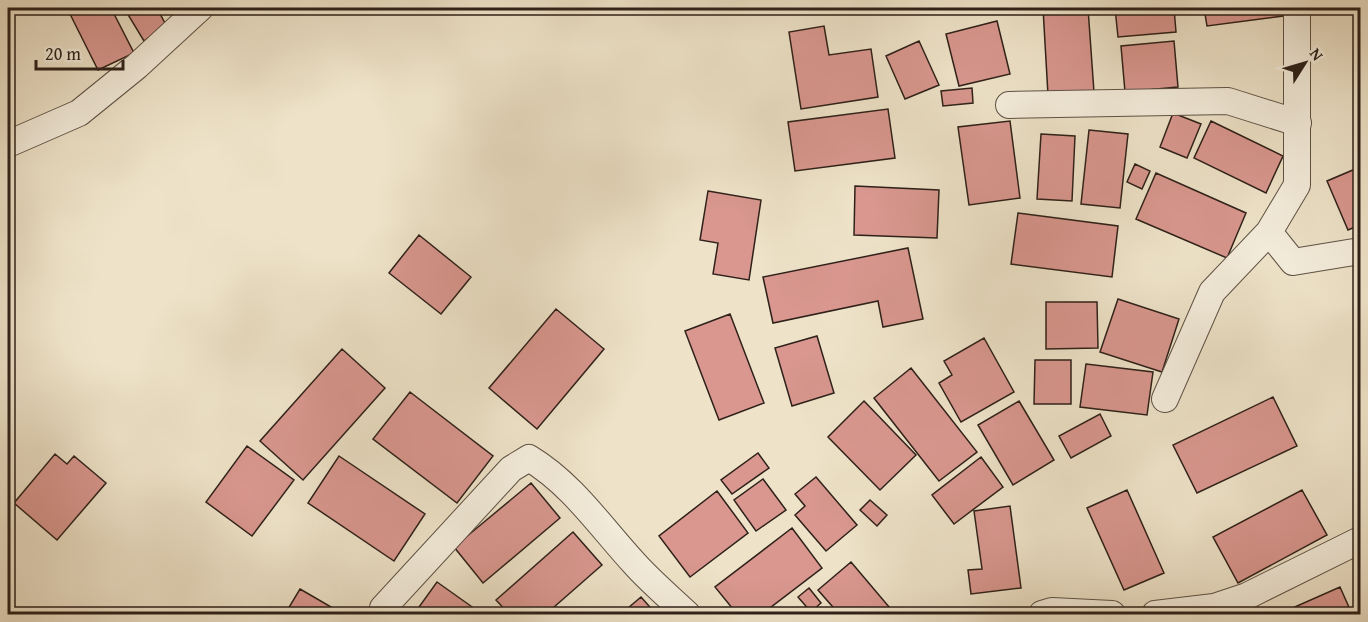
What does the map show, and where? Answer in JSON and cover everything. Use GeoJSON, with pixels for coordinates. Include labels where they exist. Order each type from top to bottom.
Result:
{"type":"FeatureCollection","features":[{"type":"Feature","properties":{"kind":"street"},"geometry":{"type":"LineString","coordinates":[[8,144],[79,112],[137,66],[200,8]]}},
{"type":"Feature","properties":{"kind":"street"},"geometry":{"type":"LineString","coordinates":[[1165,399],[1212,292],[1269,232],[1297,184],[1297,8]]}},
{"type":"Feature","properties":{"kind":"street"},"geometry":{"type":"LineString","coordinates":[[1009,105],[1228,101],[1298,123]]}},
{"type":"Feature","properties":{"kind":"street"},"geometry":{"type":"LineString","coordinates":[[1269,232],[1293,261],[1360,251]]}},
{"type":"Feature","properties":{"kind":"street"},"geometry":{"type":"LineString","coordinates":[[383,608],[511,469],[529,458],[547,469],[579,500],[634,563],[687,615]]}},
{"type":"Feature","properties":{"kind":"street"},"geometry":{"type":"LineString","coordinates":[[1155,615],[1216,611],[1360,540]]}},
{"type":"Feature","properties":{"kind":"street"},"geometry":{"type":"LineString","coordinates":[[1042,615],[1052,611],[1112,615]]}},
{"type":"Feature","properties":{"kind":"building"},"geometry":{"type":"Polygon","coordinates":[[[111,8],[134,53],[98,70],[68,10],[111,8]]]}},
{"type":"Feature","properties":{"kind":"building"},"geometry":{"type":"Polygon","coordinates":[[[124,8],[157,8],[167,27],[144,41],[124,8]]]}},
{"type":"Feature","properties":{"kind":"building"},"geometry":{"type":"Polygon","coordinates":[[[1043,8],[1088,8],[1094,92],[1048,95],[1043,8]]]}},
{"type":"Feature","properties":{"kind":"building"},"geometry":{"type":"Polygon","coordinates":[[[1115,8],[1174,8],[1176,32],[1118,37],[1115,8]]]}},
{"type":"Feature","properties":{"kind":"building"},"geometry":{"type":"Polygon","coordinates":[[[1204,8],[1282,8],[1283,16],[1207,26],[1204,8]]]}},
{"type":"Feature","properties":{"kind":"building"},"geometry":{"type":"Polygon","coordinates":[[[997,21],[1010,74],[959,86],[946,34],[997,21]]]}},
{"type":"Feature","properties":{"kind":"building"},"geometry":{"type":"Polygon","coordinates":[[[824,26],[829,55],[871,49],[878,97],[801,109],[789,32],[824,26]]]}},
{"type":"Feature","properties":{"kind":"building"},"geometry":{"type":"Polygon","coordinates":[[[919,41],[939,85],[905,99],[886,56],[919,41]]]}},
{"type":"Feature","properties":{"kind":"building"},"geometry":{"type":"Polygon","coordinates":[[[1174,41],[1178,87],[1125,92],[1121,46],[1174,41]]]}},
{"type":"Feature","properties":{"kind":"building"},"geometry":{"type":"Polygon","coordinates":[[[972,88],[973,103],[943,106],[941,91],[972,88]]]}},
{"type":"Feature","properties":{"kind":"building"},"geometry":{"type":"Polygon","coordinates":[[[888,109],[895,158],[795,171],[788,122],[888,109]]]}},
{"type":"Feature","properties":{"kind":"building"},"geometry":{"type":"Polygon","coordinates":[[[1173,113],[1201,124],[1187,158],[1160,147],[1173,113]]]}},
{"type":"Feature","properties":{"kind":"building"},"geometry":{"type":"Polygon","coordinates":[[[1010,121],[1020,198],[969,205],[958,127],[1010,121]]]}},
{"type":"Feature","properties":{"kind":"building"},"geometry":{"type":"Polygon","coordinates":[[[1211,121],[1283,156],[1266,193],[1194,158],[1211,121]]]}},
{"type":"Feature","properties":{"kind":"building"},"geometry":{"type":"Polygon","coordinates":[[[1089,130],[1128,134],[1120,208],[1081,204],[1089,130]]]}},
{"type":"Feature","properties":{"kind":"building"},"geometry":{"type":"Polygon","coordinates":[[[1041,134],[1075,136],[1072,201],[1037,199],[1041,134]]]}},
{"type":"Feature","properties":{"kind":"building"},"geometry":{"type":"Polygon","coordinates":[[[1135,164],[1150,171],[1142,189],[1127,182],[1135,164]]]}},
{"type":"Feature","properties":{"kind":"building"},"geometry":{"type":"Polygon","coordinates":[[[1360,167],[1360,225],[1348,230],[1327,181],[1360,167]]]}},
{"type":"Feature","properties":{"kind":"building"},"geometry":{"type":"Polygon","coordinates":[[[1156,173],[1246,213],[1227,258],[1136,219],[1156,173]]]}},
{"type":"Feature","properties":{"kind":"building"},"geometry":{"type":"Polygon","coordinates":[[[855,186],[939,190],[937,238],[854,235],[855,186]]]}},
{"type":"Feature","properties":{"kind":"building"},"geometry":{"type":"Polygon","coordinates":[[[708,191],[761,200],[749,280],[713,274],[718,243],[700,240],[708,191]]]}},
{"type":"Feature","properties":{"kind":"building"},"geometry":{"type":"Polygon","coordinates":[[[1018,213],[1118,226],[1112,277],[1011,264],[1018,213]]]}},
{"type":"Feature","properties":{"kind":"building"},"geometry":{"type":"Polygon","coordinates":[[[419,235],[471,277],[441,314],[389,273],[419,235]]]}},
{"type":"Feature","properties":{"kind":"building"},"geometry":{"type":"Polygon","coordinates":[[[908,248],[923,319],[883,327],[878,301],[773,323],[763,277],[908,248]]]}},
{"type":"Feature","properties":{"kind":"building"},"geometry":{"type":"Polygon","coordinates":[[[1118,299],[1179,319],[1162,372],[1100,352],[1118,299]]]}},
{"type":"Feature","properties":{"kind":"building"},"geometry":{"type":"Polygon","coordinates":[[[1046,302],[1097,302],[1098,348],[1046,349],[1046,302]]]}},
{"type":"Feature","properties":{"kind":"building"},"geometry":{"type":"Polygon","coordinates":[[[556,309],[604,349],[537,429],[489,388],[556,309]]]}},
{"type":"Feature","properties":{"kind":"building"},"geometry":{"type":"Polygon","coordinates":[[[730,314],[764,403],[719,420],[685,331],[730,314]]]}},
{"type":"Feature","properties":{"kind":"building"},"geometry":{"type":"Polygon","coordinates":[[[817,336],[834,393],[792,406],[775,348],[817,336]]]}},
{"type":"Feature","properties":{"kind":"building"},"geometry":{"type":"Polygon","coordinates":[[[984,338],[1014,392],[961,422],[939,383],[952,375],[944,361],[984,338]]]}},
{"type":"Feature","properties":{"kind":"building"},"geometry":{"type":"Polygon","coordinates":[[[342,349],[385,388],[303,480],[260,441],[342,349]]]}},
{"type":"Feature","properties":{"kind":"building"},"geometry":{"type":"Polygon","coordinates":[[[1035,360],[1071,360],[1071,404],[1034,404],[1035,360]]]}},
{"type":"Feature","properties":{"kind":"building"},"geometry":{"type":"Polygon","coordinates":[[[1086,364],[1153,372],[1147,415],[1080,407],[1086,364]]]}},
{"type":"Feature","properties":{"kind":"building"},"geometry":{"type":"Polygon","coordinates":[[[911,368],[977,452],[939,481],[874,398],[911,368]]]}},
{"type":"Feature","properties":{"kind":"building"},"geometry":{"type":"Polygon","coordinates":[[[410,392],[493,456],[457,503],[373,439],[410,392]]]}},
{"type":"Feature","properties":{"kind":"building"},"geometry":{"type":"Polygon","coordinates":[[[1273,397],[1297,446],[1197,493],[1173,445],[1273,397]]]}},
{"type":"Feature","properties":{"kind":"building"},"geometry":{"type":"Polygon","coordinates":[[[864,401],[916,455],[880,490],[828,437],[864,401]]]}},
{"type":"Feature","properties":{"kind":"building"},"geometry":{"type":"Polygon","coordinates":[[[1019,401],[1054,460],[1013,485],[978,425],[1019,401]]]}},
{"type":"Feature","properties":{"kind":"building"},"geometry":{"type":"Polygon","coordinates":[[[1100,414],[1111,436],[1071,458],[1059,436],[1100,414]]]}},
{"type":"Feature","properties":{"kind":"building"},"geometry":{"type":"Polygon","coordinates":[[[247,446],[294,480],[252,536],[206,502],[247,446]]]}},
{"type":"Feature","properties":{"kind":"building"},"geometry":{"type":"Polygon","coordinates":[[[758,453],[769,468],[732,494],[721,480],[758,453]]]}},
{"type":"Feature","properties":{"kind":"building"},"geometry":{"type":"Polygon","coordinates":[[[55,454],[67,464],[74,456],[106,483],[57,540],[14,503],[55,454]]]}},
{"type":"Feature","properties":{"kind":"building"},"geometry":{"type":"Polygon","coordinates":[[[339,456],[425,514],[394,561],[308,503],[339,456]]]}},
{"type":"Feature","properties":{"kind":"building"},"geometry":{"type":"Polygon","coordinates":[[[981,457],[1003,487],[954,524],[932,495],[981,457]]]}},
{"type":"Feature","properties":{"kind":"building"},"geometry":{"type":"Polygon","coordinates":[[[816,477],[857,525],[826,551],[795,515],[805,506],[795,494],[816,477]]]}},
{"type":"Feature","properties":{"kind":"building"},"geometry":{"type":"Polygon","coordinates":[[[763,479],[786,510],[756,531],[734,500],[763,479]]]}},
{"type":"Feature","properties":{"kind":"building"},"geometry":{"type":"Polygon","coordinates":[[[531,483],[560,518],[483,583],[454,547],[531,483]]]}},
{"type":"Feature","properties":{"kind":"building"},"geometry":{"type":"Polygon","coordinates":[[[1127,490],[1164,573],[1124,590],[1087,508],[1127,490]]]}},
{"type":"Feature","properties":{"kind":"building"},"geometry":{"type":"Polygon","coordinates":[[[1302,490],[1327,535],[1238,583],[1213,537],[1302,490]]]}},
{"type":"Feature","properties":{"kind":"building"},"geometry":{"type":"Polygon","coordinates":[[[717,491],[748,533],[690,577],[659,536],[717,491]]]}},
{"type":"Feature","properties":{"kind":"building"},"geometry":{"type":"Polygon","coordinates":[[[870,500],[887,515],[877,526],[860,510],[870,500]]]}},
{"type":"Feature","properties":{"kind":"building"},"geometry":{"type":"Polygon","coordinates":[[[1010,506],[1021,588],[971,594],[968,570],[982,569],[974,511],[1010,506]]]}},
{"type":"Feature","properties":{"kind":"building"},"geometry":{"type":"Polygon","coordinates":[[[792,528],[822,568],[762,614],[737,614],[715,587],[792,528]]]}},
{"type":"Feature","properties":{"kind":"building"},"geometry":{"type":"Polygon","coordinates":[[[573,532],[602,565],[546,614],[509,614],[496,600],[573,532]]]}},
{"type":"Feature","properties":{"kind":"building"},"geometry":{"type":"Polygon","coordinates":[[[851,562],[895,614],[839,614],[818,590],[851,562]]]}},
{"type":"Feature","properties":{"kind":"building"},"geometry":{"type":"Polygon","coordinates":[[[437,582],[482,614],[414,614],[437,582]]]}},
{"type":"Feature","properties":{"kind":"building"},"geometry":{"type":"Polygon","coordinates":[[[1340,587],[1352,614],[1279,614],[1340,587]]]}},
{"type":"Feature","properties":{"kind":"building"},"geometry":{"type":"Polygon","coordinates":[[[809,588],[821,603],[811,612],[798,597],[809,588]]]}},
{"type":"Feature","properties":{"kind":"building"},"geometry":{"type":"Polygon","coordinates":[[[300,589],[338,611],[336,614],[285,614],[300,589]]]}},
{"type":"Feature","properties":{"kind":"building"},"geometry":{"type":"Polygon","coordinates":[[[641,597],[656,614],[621,614],[641,597]]]}},
{"type":"Feature","properties":{"kind":"building"},"geometry":{"type":"Polygon","coordinates":[[[8,601],[23,614],[8,614],[8,601]]]}}]}
